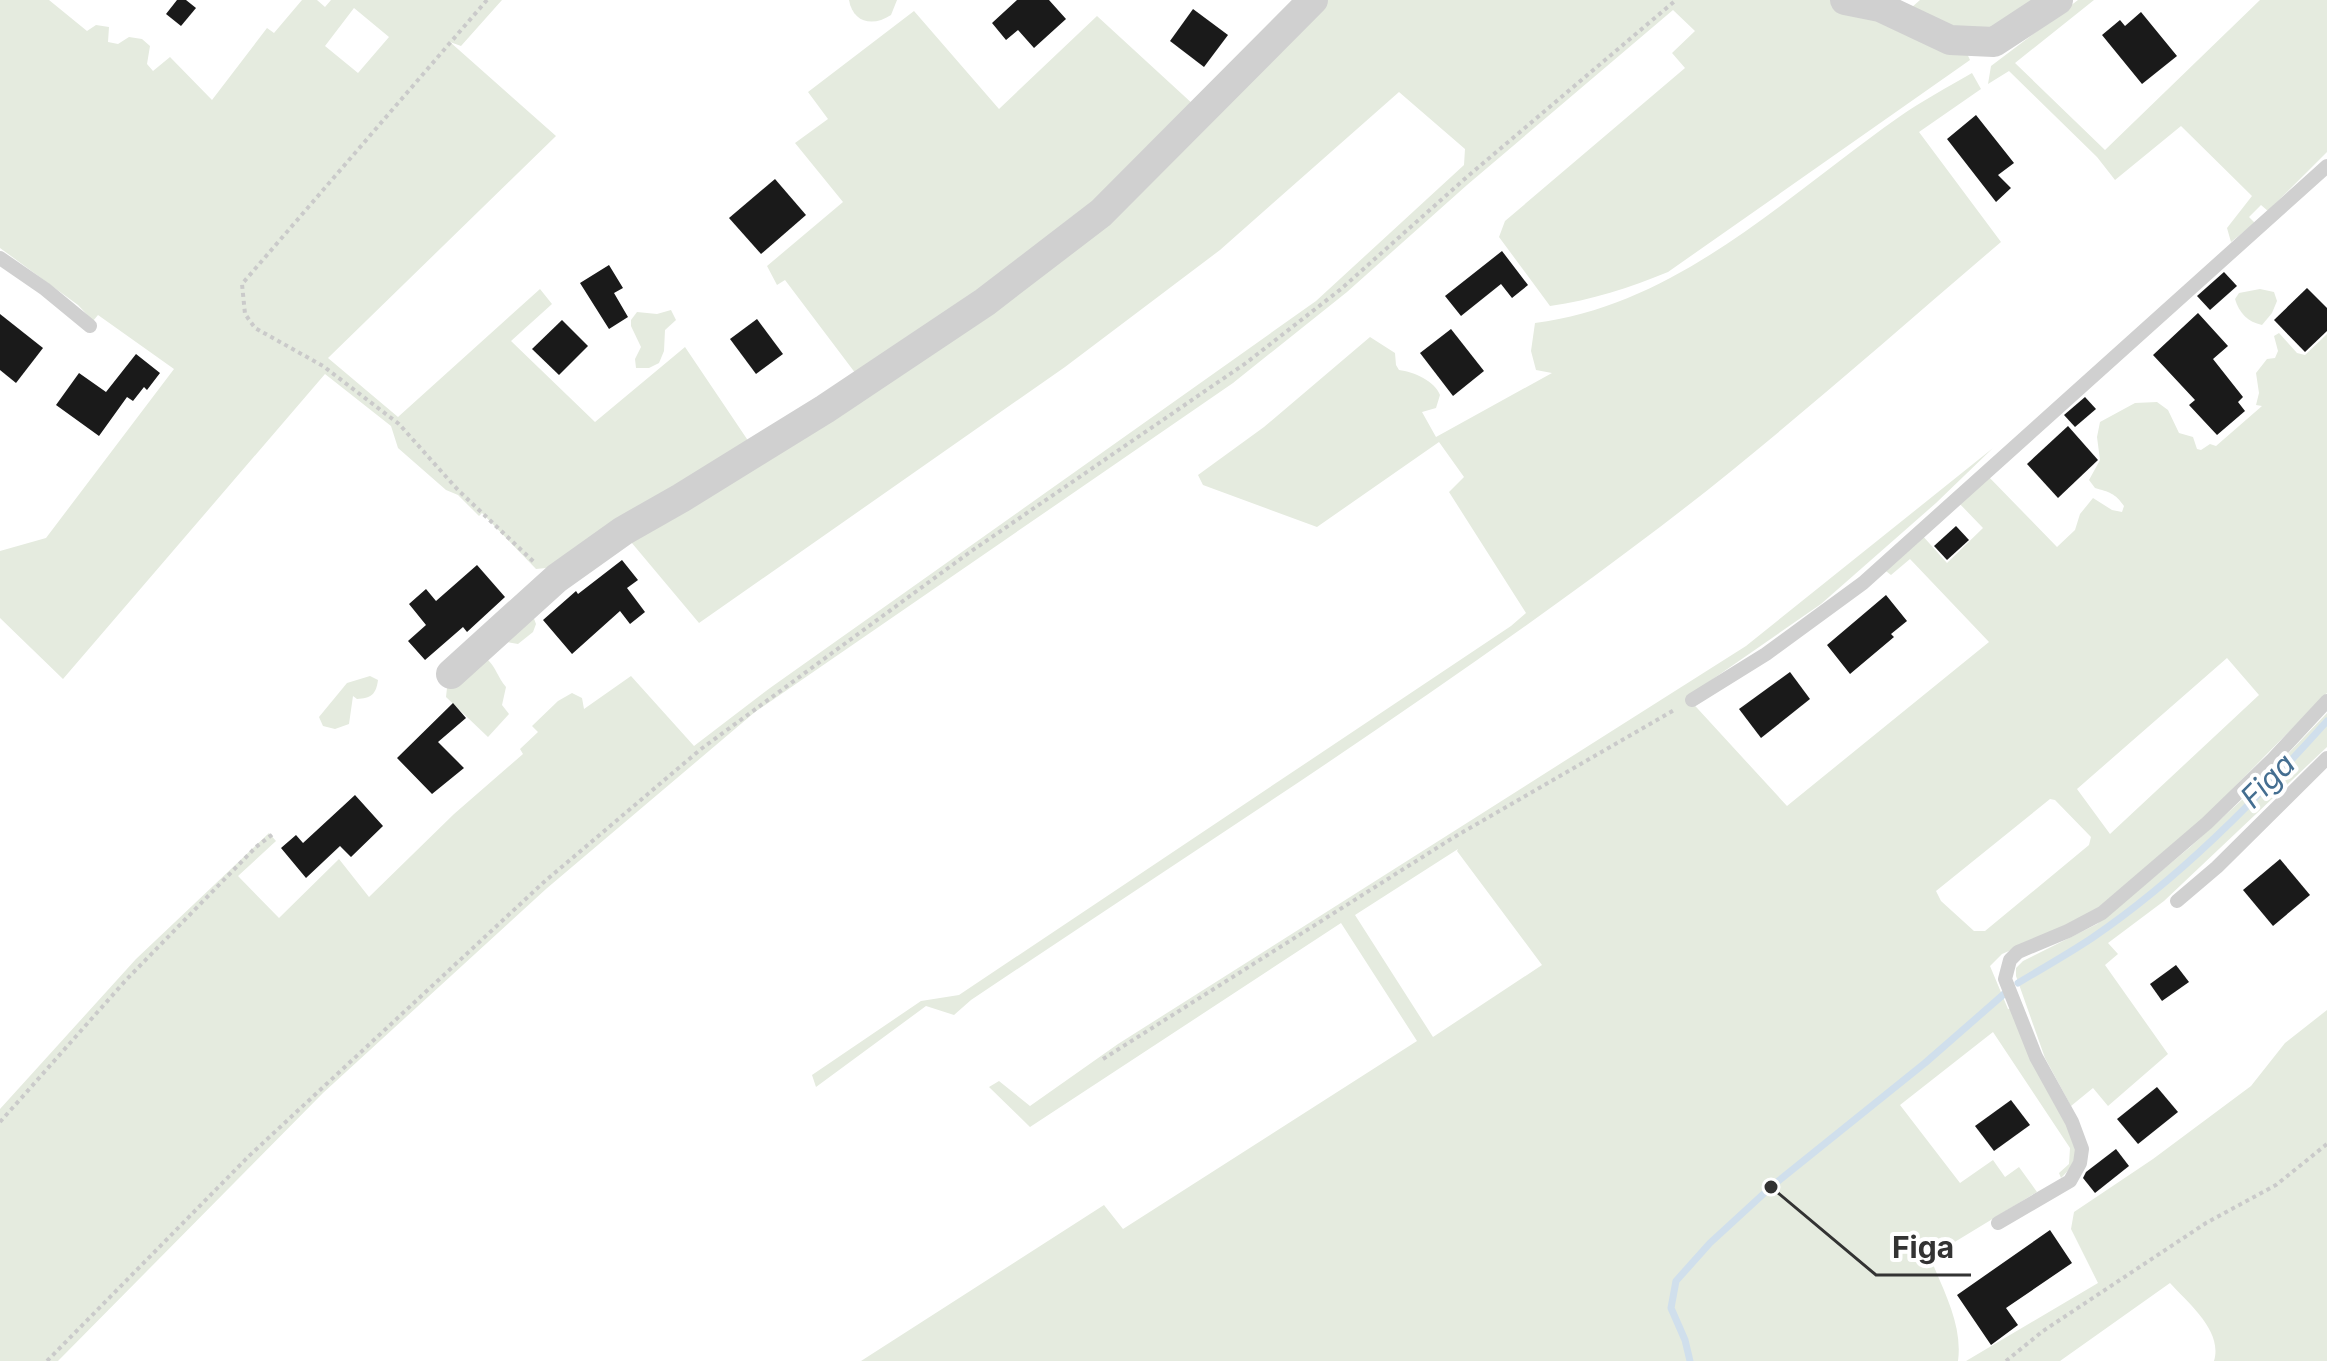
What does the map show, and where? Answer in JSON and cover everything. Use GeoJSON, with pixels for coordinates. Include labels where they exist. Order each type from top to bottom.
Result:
{"type":"FeatureCollection","features":[{"type":"Feature","properties":{"kind":"street"},"geometry":{"type":"LineString","coordinates":[[451,674],[554,581],[623,531],[825,409],[985,302],[1101,213],[1313,0]]}},
{"type":"Feature","properties":{"kind":"street"},"geometry":{"type":"LineString","coordinates":[[1845,0],[1880,7],[1950,40],[1994,42],[2058,0]]}},
{"type":"Feature","properties":{"kind":"lane"},"geometry":{"type":"LineString","coordinates":[[1692,700],[1766,654],[1863,583],[2327,166]]}},
{"type":"Feature","properties":{"kind":"lane"},"geometry":{"type":"LineString","coordinates":[[0,258],[90,326]]}},
{"type":"Feature","properties":{"kind":"lane"},"geometry":{"type":"LineString","coordinates":[[1998,1223],[2070,1181],[2080,1163],[2082,1149],[2072,1122],[2036,1057],[2005,979],[2010,960],[2018,952],[2102,913],[2207,823],[2327,701]]}},
{"type":"Feature","properties":{"kind":"lane"},"geometry":{"type":"LineString","coordinates":[[2177,901],[2217,867],[2327,758]]}},
{"type":"Feature","properties":{"kind":"path"},"geometry":{"type":"LineString","coordinates":[[487,0],[242,284],[245,314],[255,328],[323,366],[399,424],[458,490],[554,581]]}},
{"type":"Feature","properties":{"kind":"path"},"geometry":{"type":"LineString","coordinates":[[47,1361],[249,1156],[544,882],[701,749],[970,552],[1246,363],[1341,289],[1468,176],[1676,0]]}},
{"type":"Feature","properties":{"kind":"path"},"geometry":{"type":"LineString","coordinates":[[1103,1059],[1451,839],[1692,700]]}},
{"type":"Feature","properties":{"kind":"path"},"geometry":{"type":"LineString","coordinates":[[0,1122],[126,980],[256,847],[273,834]]}},
{"type":"Feature","properties":{"kind":"path"},"geometry":{"type":"LineString","coordinates":[[2006,1361],[2043,1331],[2206,1223],[2276,1185],[2327,1144]]}},
{"type":"Feature","properties":{"kind":"shaded area"},"geometry":{"type":"Polygon","coordinates":[[[0,0],[49,0],[87,31],[96,25],[109,27],[108,42],[118,44],[129,37],[142,39],[150,46],[147,64],[153,71],[170,57],[212,100],[267,28],[274,33],[302,0],[317,0],[325,7],[331,0],[502,0],[461,46],[450,42],[556,136],[328,358],[398,417],[540,289],[552,304],[511,341],[595,422],[685,347],[751,445],[567,566],[536,569],[482,513],[479,516],[458,495],[446,490],[398,448],[391,426],[325,374],[63,679],[0,618],[0,551],[46,538],[174,369],[98,315],[93,321],[78,305],[0,248],[0,0]],[[354,8],[325,46],[358,73],[389,37],[354,8]]]}},
{"type":"Feature","properties":{"kind":"shaded area"},"geometry":{"type":"Polygon","coordinates":[[[849,0],[897,0],[891,15],[871,22],[855,14],[849,0]]]}},
{"type":"Feature","properties":{"kind":"shaded area"},"geometry":{"type":"Polygon","coordinates":[[[1324,0],[1831,0],[1964,47],[1970,60],[1668,272],[1610,293],[1550,306],[1499,237],[1505,221],[1685,68],[1672,53],[1695,31],[1673,10],[1467,185],[1347,292],[1233,383],[755,712],[546,889],[323,1093],[58,1361],[0,1361],[0,1109],[136,959],[269,833],[276,841],[238,876],[279,918],[339,859],[369,897],[454,814],[523,754],[520,749],[538,732],[532,726],[558,701],[572,693],[582,698],[584,709],[631,676],[694,746],[770,688],[1316,301],[1464,165],[1465,149],[1399,92],[1220,250],[1065,367],[699,623],[626,536],[987,308],[1324,0]]]}},
{"type":"Feature","properties":{"kind":"shaded area"},"geometry":{"type":"Polygon","coordinates":[[[1920,0],[2050,0],[2022,20],[1967,32],[1911,8],[1920,0]]]}},
{"type":"Feature","properties":{"kind":"shaded area"},"geometry":{"type":"Polygon","coordinates":[[[2078,0],[2094,0],[2015,63],[2105,150],[2260,0],[2327,0],[2327,152],[2268,211],[2261,205],[2249,217],[2255,223],[2231,242],[2227,228],[2252,196],[2181,126],[2115,180],[2097,157],[2009,71],[1988,84],[1991,66],[2078,0]]]}},
{"type":"Feature","properties":{"kind":"shaded area"},"geometry":{"type":"Polygon","coordinates":[[[914,11],[999,109],[1097,16],[1195,106],[1090,211],[859,378],[785,280],[777,285],[767,266],[843,202],[795,143],[828,119],[808,92],[914,11]]]}},
{"type":"Feature","properties":{"kind":"shaded area"},"geometry":{"type":"Polygon","coordinates":[[[1972,73],[1981,89],[1919,132],[2001,242],[1704,493],[1492,650],[971,1000],[954,1015],[926,1006],[816,1087],[812,1075],[921,1001],[959,995],[1511,626],[1526,613],[1449,492],[1464,477],[1439,442],[1317,527],[1203,485],[1198,475],[1264,427],[1370,337],[1395,353],[1399,370],[1434,385],[1440,395],[1436,408],[1422,412],[1436,437],[1552,373],[1536,370],[1531,351],[1535,323],[1587,312],[1636,294],[1683,271],[1771,213],[1899,117],[1972,73]]]}},
{"type":"Feature","properties":{"kind":"shaded area"},"geometry":{"type":"Polygon","coordinates":[[[2260,289],[2274,292],[2277,301],[2262,325],[2245,316],[2235,299],[2239,293],[2260,289]]]}},
{"type":"Feature","properties":{"kind":"shaded area"},"geometry":{"type":"Polygon","coordinates":[[[671,310],[676,320],[665,330],[664,351],[659,363],[649,368],[636,368],[635,359],[641,347],[631,320],[637,312],[657,314],[671,310]]]}},
{"type":"Feature","properties":{"kind":"shaded area"},"geometry":{"type":"Polygon","coordinates":[[[2279,333],[2297,353],[2305,355],[2327,334],[2327,693],[2202,820],[2098,908],[2002,954],[1990,966],[2008,1009],[2013,1008],[2074,1137],[2074,1160],[2061,1178],[2059,1173],[2069,1164],[2070,1148],[1993,1032],[1900,1105],[1960,1183],[1993,1160],[2005,1177],[2019,1167],[2037,1192],[1930,1257],[1955,1321],[1958,1361],[861,1361],[1104,1205],[1123,1229],[1417,1041],[1341,923],[1030,1127],[989,1087],[999,1081],[1030,1106],[1118,1044],[1746,646],[1993,448],[1936,503],[1821,604],[1687,697],[1787,806],[1989,642],[1910,559],[1891,575],[1882,568],[1921,534],[1947,563],[1983,528],[1957,501],[1986,474],[2057,547],[2075,530],[2080,514],[2093,498],[2112,510],[2122,512],[2124,506],[2118,498],[2095,488],[2089,480],[2100,460],[2097,437],[2100,422],[2135,403],[2157,402],[2168,410],[2179,433],[2193,437],[2197,449],[2210,444],[2216,446],[2262,406],[2256,405],[2259,393],[2256,373],[2267,359],[2275,358],[2278,351],[2274,336],[2279,333]],[[2227,658],[2077,789],[2110,834],[2259,695],[2227,658]],[[2050,799],[1936,891],[1941,901],[1974,931],[1985,931],[2089,845],[2091,837],[2055,800],[2050,799]],[[1458,849],[1355,915],[1433,1037],[1542,965],[1458,849]]]}},
{"type":"Feature","properties":{"kind":"shaded area"},"geometry":{"type":"Polygon","coordinates":[[[533,616],[536,624],[533,632],[518,644],[507,642],[533,616]]]}},
{"type":"Feature","properties":{"kind":"shaded area"},"geometry":{"type":"Polygon","coordinates":[[[487,659],[506,687],[502,705],[509,714],[488,737],[446,697],[447,688],[487,659]]]}},
{"type":"Feature","properties":{"kind":"shaded area"},"geometry":{"type":"Polygon","coordinates":[[[370,676],[378,680],[376,689],[366,698],[353,696],[349,724],[335,729],[323,726],[319,717],[347,683],[370,676]]]}},
{"type":"Feature","properties":{"kind":"shaded area"},"geometry":{"type":"Polygon","coordinates":[[[2327,713],[2327,747],[2164,901],[2108,943],[2118,954],[2105,965],[2168,1054],[2108,1106],[2093,1088],[2071,1106],[2045,1058],[2016,976],[2016,968],[2023,961],[2097,924],[2189,848],[2255,788],[2327,713]]]}},
{"type":"Feature","properties":{"kind":"shaded area"},"geometry":{"type":"Polygon","coordinates":[[[2327,1010],[2327,1361],[2214,1361],[2214,1339],[2209,1329],[2170,1283],[2060,1361],[1966,1361],[2098,1283],[2071,1229],[2074,1212],[2153,1159],[2251,1086],[2285,1043],[2327,1010]]]}},
{"type":"Feature","properties":{"kind":"building"},"geometry":{"type":"Polygon","coordinates":[[[177,0],[186,0],[196,8],[181,26],[166,14],[177,0]]]}},
{"type":"Feature","properties":{"kind":"building"},"geometry":{"type":"Polygon","coordinates":[[[1017,0],[1049,0],[1066,19],[1034,48],[1018,30],[1006,40],[992,23],[1017,0]]]}},
{"type":"Feature","properties":{"kind":"building"},"geometry":{"type":"Polygon","coordinates":[[[1193,9],[1228,35],[1204,67],[1170,41],[1193,9]]]}},
{"type":"Feature","properties":{"kind":"building"},"geometry":{"type":"Polygon","coordinates":[[[2141,12],[2177,56],[2142,84],[2102,35],[2120,20],[2125,26],[2141,12]]]}},
{"type":"Feature","properties":{"kind":"building"},"geometry":{"type":"Polygon","coordinates":[[[1976,115],[2014,163],[1998,175],[2011,188],[1996,202],[1947,139],[1976,115]]]}},
{"type":"Feature","properties":{"kind":"building"},"geometry":{"type":"Polygon","coordinates":[[[775,179],[806,215],[761,254],[729,218],[775,179]]]}},
{"type":"Feature","properties":{"kind":"building"},"geometry":{"type":"Polygon","coordinates":[[[1502,251],[1528,285],[1512,298],[1501,284],[1461,316],[1445,296],[1502,251]]]}},
{"type":"Feature","properties":{"kind":"building"},"geometry":{"type":"Polygon","coordinates":[[[609,265],[623,288],[614,293],[628,317],[609,329],[580,283],[609,265]]]}},
{"type":"Feature","properties":{"kind":"building"},"geometry":{"type":"Polygon","coordinates":[[[2224,272],[2237,286],[2210,310],[2197,296],[2224,272]]]}},
{"type":"Feature","properties":{"kind":"building"},"geometry":{"type":"Polygon","coordinates":[[[2307,288],[2327,308],[2327,331],[2305,352],[2274,320],[2307,288]]]}},
{"type":"Feature","properties":{"kind":"building"},"geometry":{"type":"Polygon","coordinates":[[[2198,313],[2228,346],[2213,359],[2243,397],[2238,402],[2245,411],[2217,435],[2189,405],[2195,400],[2153,355],[2198,313]]]}},
{"type":"Feature","properties":{"kind":"building"},"geometry":{"type":"Polygon","coordinates":[[[0,314],[43,348],[16,383],[0,370],[0,314]]]}},
{"type":"Feature","properties":{"kind":"building"},"geometry":{"type":"Polygon","coordinates":[[[757,319],[783,354],[756,374],[730,339],[757,319]]]}},
{"type":"Feature","properties":{"kind":"building"},"geometry":{"type":"Polygon","coordinates":[[[562,320],[588,346],[559,375],[532,349],[562,320]]]}},
{"type":"Feature","properties":{"kind":"building"},"geometry":{"type":"Polygon","coordinates":[[[1451,329],[1484,371],[1453,396],[1420,353],[1451,329]]]}},
{"type":"Feature","properties":{"kind":"building"},"geometry":{"type":"Polygon","coordinates":[[[136,354],[160,373],[147,390],[144,387],[133,401],[127,397],[99,436],[56,405],[79,373],[106,392],[136,354]]]}},
{"type":"Feature","properties":{"kind":"building"},"geometry":{"type":"Polygon","coordinates":[[[2085,397],[2096,409],[2075,427],[2064,415],[2085,397]]]}},
{"type":"Feature","properties":{"kind":"building"},"geometry":{"type":"Polygon","coordinates":[[[2068,426],[2098,460],[2058,498],[2027,464],[2068,426]]]}},
{"type":"Feature","properties":{"kind":"building"},"geometry":{"type":"Polygon","coordinates":[[[1956,526],[1969,540],[1947,560],[1934,546],[1956,526]]]}},
{"type":"Feature","properties":{"kind":"building"},"geometry":{"type":"Polygon","coordinates":[[[622,560],[638,580],[627,588],[645,612],[630,624],[620,611],[572,654],[543,620],[576,591],[578,594],[622,560]]]}},
{"type":"Feature","properties":{"kind":"building"},"geometry":{"type":"Polygon","coordinates":[[[477,565],[505,597],[467,632],[463,627],[425,660],[408,641],[426,625],[409,604],[426,589],[436,601],[477,565]]]}},
{"type":"Feature","properties":{"kind":"building"},"geometry":{"type":"Polygon","coordinates":[[[1886,595],[1907,621],[1891,634],[1894,637],[1850,674],[1827,645],[1886,595]]]}},
{"type":"Feature","properties":{"kind":"building"},"geometry":{"type":"Polygon","coordinates":[[[1790,672],[1810,699],[1761,738],[1739,709],[1790,672]]]}},
{"type":"Feature","properties":{"kind":"building"},"geometry":{"type":"Polygon","coordinates":[[[453,703],[466,718],[438,742],[464,768],[432,794],[397,758],[453,703]]]}},
{"type":"Feature","properties":{"kind":"building"},"geometry":{"type":"Polygon","coordinates":[[[355,795],[383,826],[351,857],[340,846],[306,878],[281,848],[296,835],[303,843],[355,795]]]}},
{"type":"Feature","properties":{"kind":"building"},"geometry":{"type":"Polygon","coordinates":[[[2280,859],[2310,895],[2273,926],[2243,890],[2280,859]]]}},
{"type":"Feature","properties":{"kind":"building"},"geometry":{"type":"Polygon","coordinates":[[[2176,965],[2189,982],[2162,1001],[2150,984],[2176,965]]]}},
{"type":"Feature","properties":{"kind":"building"},"geometry":{"type":"Polygon","coordinates":[[[2157,1087],[2178,1112],[2138,1144],[2117,1119],[2157,1087]]]}},
{"type":"Feature","properties":{"kind":"building"},"geometry":{"type":"Polygon","coordinates":[[[2011,1100],[2030,1125],[1994,1151],[1975,1126],[2011,1100]]]}},
{"type":"Feature","properties":{"kind":"building"},"geometry":{"type":"Polygon","coordinates":[[[2116,1149],[2129,1166],[2095,1193],[2083,1178],[2086,1172],[2116,1149]]]}},
{"type":"Feature","properties":{"kind":"building"},"geometry":{"type":"Polygon","coordinates":[[[2050,1230],[2072,1263],[2006,1308],[2018,1325],[1991,1345],[1957,1295],[2050,1230]]]}},
{"type":"Feature","properties":{"kind":"waterway","name":"Figa"},"geometry":{"type":"LineString","coordinates":[[2018,983],[2092,938],[2156,890],[2245,809],[2327,721]]}},
{"type":"Feature","properties":{"kind":"waterway","name":"Figa"},"geometry":{"type":"LineString","coordinates":[[1690,1361],[1671,1308],[1676,1281],[1710,1243],[1771,1187],[1925,1063],[2004,994]]}},
{"type":"Feature","properties":{"kind":"place","name":"Figa"},"geometry":{"type":"Point","coordinates":[1771,1187]}}]}
